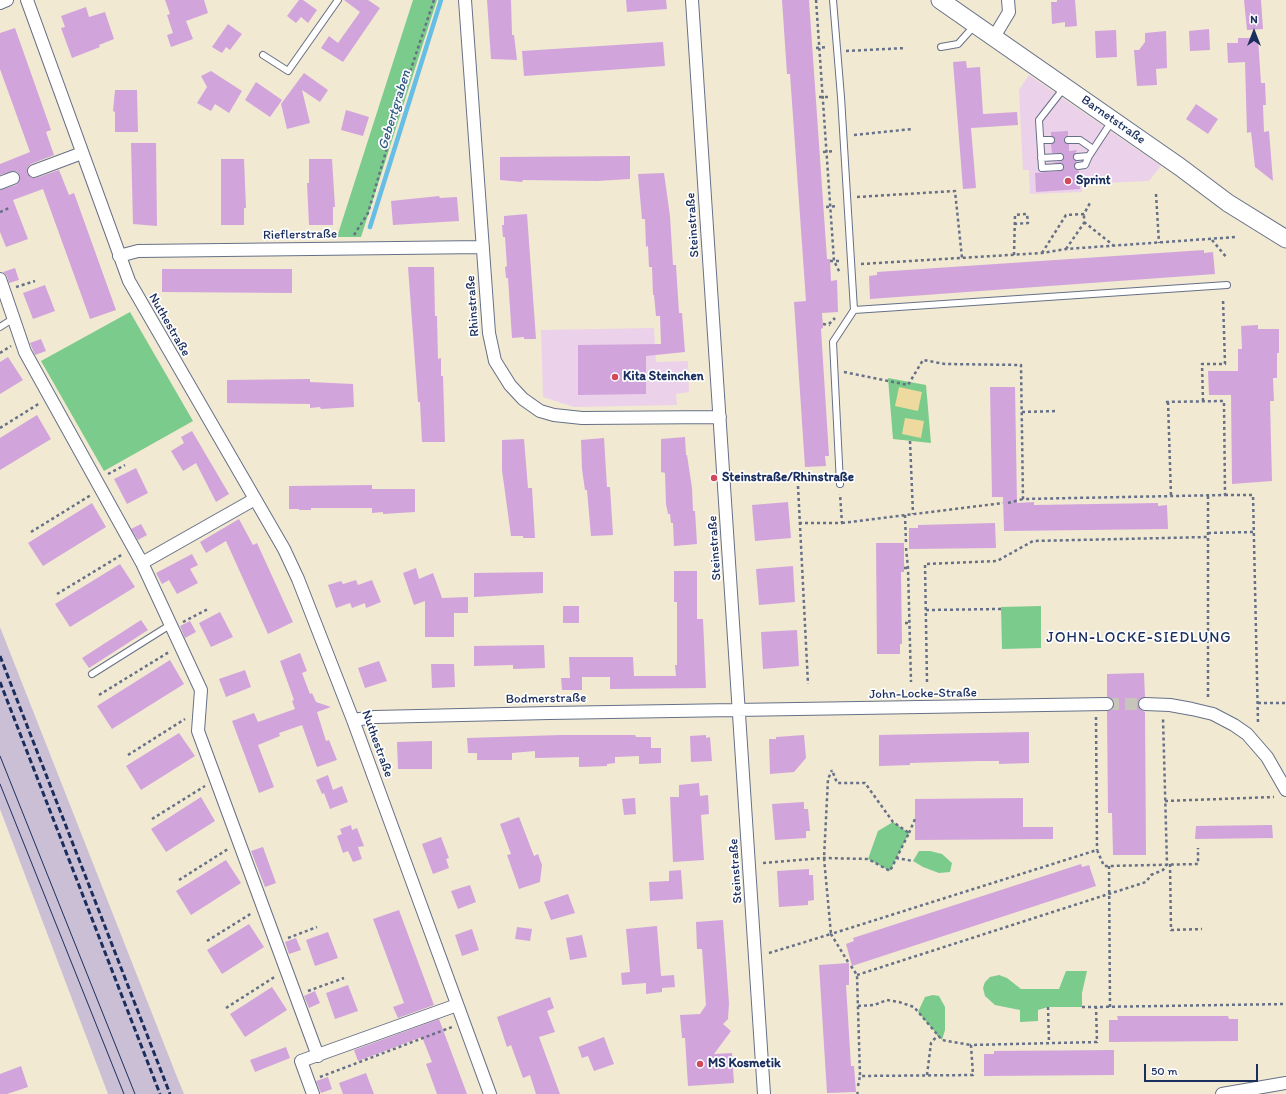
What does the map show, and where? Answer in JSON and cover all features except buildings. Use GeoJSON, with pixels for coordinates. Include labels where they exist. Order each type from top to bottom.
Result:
{"type":"FeatureCollection","features":[{"type":"Feature","properties":{"kind":"street"},"geometry":{"type":"LineString","coordinates":[[0,3],[7,0]]}},
{"type":"Feature","properties":{"kind":"street","name":"Nuthestraße"},"geometry":{"type":"LineString","coordinates":[[27,0],[129,281],[140,303],[284,549],[298,578],[353,720],[490,1094]]}},
{"type":"Feature","properties":{"kind":"street","name":"Rhinstraße"},"geometry":{"type":"LineString","coordinates":[[465,0],[490,347],[495,361],[510,385],[523,399],[540,410],[569,417],[720,417]]}},
{"type":"Feature","properties":{"kind":"street","name":"Steinstraße"},"geometry":{"type":"LineString","coordinates":[[692,0],[740,710],[764,1094]]}},
{"type":"Feature","properties":{"kind":"street","name":"Barnetstraße"},"geometry":{"type":"LineString","coordinates":[[940,0],[1228,203],[1285,235]]}},
{"type":"Feature","properties":{"kind":"street"},"geometry":{"type":"LineString","coordinates":[[994,37],[1009,12],[1008,0]]}},
{"type":"Feature","properties":{"kind":"street"},"geometry":{"type":"LineString","coordinates":[[34,170],[82,153]]}},
{"type":"Feature","properties":{"kind":"street"},"geometry":{"type":"LineString","coordinates":[[0,183],[13,178]]}},
{"type":"Feature","properties":{"kind":"street","name":"Rieflerstraße"},"geometry":{"type":"LineString","coordinates":[[119,256],[138,251],[483,247]]}},
{"type":"Feature","properties":{"kind":"street"},"geometry":{"type":"LineString","coordinates":[[0,279],[25,352],[142,563],[201,690],[198,731],[318,1056]]}},
{"type":"Feature","properties":{"kind":"street"},"geometry":{"type":"LineString","coordinates":[[142,563],[255,500]]}},
{"type":"Feature","properties":{"kind":"street","name":"John-Locke-Straße"},"geometry":{"type":"LineString","coordinates":[[740,710],[1107,704]]}},
{"type":"Feature","properties":{"kind":"street"},"geometry":{"type":"LineString","coordinates":[[1145,704],[1170,705],[1192,709],[1213,714],[1234,725],[1247,734],[1267,757],[1286,790]]}},
{"type":"Feature","properties":{"kind":"street","name":"Bodmerstraße"},"geometry":{"type":"LineString","coordinates":[[353,720],[375,717],[442,715],[740,710]]}},
{"type":"Feature","properties":{"kind":"street"},"geometry":{"type":"LineString","coordinates":[[313,1094],[301,1061],[457,1005]]}},
{"type":"Feature","properties":{"kind":"street"},"geometry":{"type":"LineString","coordinates":[[1222,1094],[1286,1083]]}},
{"type":"Feature","properties":{"kind":"lane"},"geometry":{"type":"LineString","coordinates":[[263,55],[288,71],[338,0]]}},
{"type":"Feature","properties":{"kind":"lane"},"geometry":{"type":"LineString","coordinates":[[833,0],[844,136],[854,310],[833,342],[840,484]]}},
{"type":"Feature","properties":{"kind":"lane"},"geometry":{"type":"LineString","coordinates":[[941,47],[958,44],[976,25]]}},
{"type":"Feature","properties":{"kind":"lane"},"geometry":{"type":"LineString","coordinates":[[1060,167],[1042,168],[1039,120],[1065,87]]}},
{"type":"Feature","properties":{"kind":"lane"},"geometry":{"type":"LineString","coordinates":[[1078,166],[1085,165],[1093,149],[1112,120]]}},
{"type":"Feature","properties":{"kind":"lane"},"geometry":{"type":"LineString","coordinates":[[1040,140],[1051,140]]}},
{"type":"Feature","properties":{"kind":"lane"},"geometry":{"type":"LineString","coordinates":[[1068,140],[1080,140],[1093,149]]}},
{"type":"Feature","properties":{"kind":"lane"},"geometry":{"type":"LineString","coordinates":[[1077,157],[1089,156]]}},
{"type":"Feature","properties":{"kind":"lane"},"geometry":{"type":"LineString","coordinates":[[1042,158],[1060,157]]}},
{"type":"Feature","properties":{"kind":"lane"},"geometry":{"type":"LineString","coordinates":[[854,310],[1227,285]]}},
{"type":"Feature","properties":{"kind":"lane"},"geometry":{"type":"LineString","coordinates":[[0,327],[14,318]]}},
{"type":"Feature","properties":{"kind":"lane"},"geometry":{"type":"LineString","coordinates":[[92,674],[171,627]]}},
{"type":"Feature","properties":{"kind":"path"},"geometry":{"type":"LineString","coordinates":[[352,239],[368,213],[403,93],[434,0]]}},
{"type":"Feature","properties":{"kind":"path"},"geometry":{"type":"LineString","coordinates":[[816,0],[834,261],[842,276]]}},
{"type":"Feature","properties":{"kind":"path"},"geometry":{"type":"LineString","coordinates":[[838,52],[906,48]]}},
{"type":"Feature","properties":{"kind":"path"},"geometry":{"type":"LineString","coordinates":[[844,136],[912,129]]}},
{"type":"Feature","properties":{"kind":"path"},"geometry":{"type":"LineString","coordinates":[[847,198],[955,191],[962,258]]}},
{"type":"Feature","properties":{"kind":"path"},"geometry":{"type":"LineString","coordinates":[[1156,194],[1159,243]]}},
{"type":"Feature","properties":{"kind":"path"},"geometry":{"type":"LineString","coordinates":[[1066,249],[1084,222],[1084,214],[1091,201]]}},
{"type":"Feature","properties":{"kind":"path"},"geometry":{"type":"LineString","coordinates":[[0,212],[9,208]]}},
{"type":"Feature","properties":{"kind":"path"},"geometry":{"type":"LineString","coordinates":[[1014,255],[1015,215],[1027,214],[1028,223],[1015,224]]}},
{"type":"Feature","properties":{"kind":"path"},"geometry":{"type":"LineString","coordinates":[[1042,253],[1066,215],[1084,214]]}},
{"type":"Feature","properties":{"kind":"path"},"geometry":{"type":"LineString","coordinates":[[1084,222],[1114,246]]}},
{"type":"Feature","properties":{"kind":"path"},"geometry":{"type":"LineString","coordinates":[[851,265],[1042,253],[1066,249],[1236,237]]}},
{"type":"Feature","properties":{"kind":"path"},"geometry":{"type":"LineString","coordinates":[[1211,239],[1227,258]]}},
{"type":"Feature","properties":{"kind":"path"},"geometry":{"type":"LineString","coordinates":[[4,291],[35,281]]}},
{"type":"Feature","properties":{"kind":"path"},"geometry":{"type":"LineString","coordinates":[[1203,401],[1202,364],[1225,364],[1223,299]]}},
{"type":"Feature","properties":{"kind":"path"},"geometry":{"type":"LineString","coordinates":[[829,324],[838,315]]}},
{"type":"Feature","properties":{"kind":"path"},"geometry":{"type":"LineString","coordinates":[[834,370],[908,385],[923,360],[945,364],[1021,365],[1024,499]]}},
{"type":"Feature","properties":{"kind":"path"},"geometry":{"type":"LineString","coordinates":[[0,428],[50,396]]}},
{"type":"Feature","properties":{"kind":"path"},"geometry":{"type":"LineString","coordinates":[[1164,402],[1224,401],[1225,495]]}},
{"type":"Feature","properties":{"kind":"path"},"geometry":{"type":"LineString","coordinates":[[1168,402],[1171,496]]}},
{"type":"Feature","properties":{"kind":"path"},"geometry":{"type":"LineString","coordinates":[[1022,412],[1058,411]]}},
{"type":"Feature","properties":{"kind":"path"},"geometry":{"type":"LineString","coordinates":[[910,441],[913,514]]}},
{"type":"Feature","properties":{"kind":"path"},"geometry":{"type":"LineString","coordinates":[[31,532],[125,465]]}},
{"type":"Feature","properties":{"kind":"path"},"geometry":{"type":"LineString","coordinates":[[840,484],[842,523]]}},
{"type":"Feature","properties":{"kind":"path"},"geometry":{"type":"LineString","coordinates":[[798,486],[808,684]]}},
{"type":"Feature","properties":{"kind":"path"},"geometry":{"type":"LineString","coordinates":[[1008,502],[1024,499],[1253,495],[1258,723]]}},
{"type":"Feature","properties":{"kind":"path"},"geometry":{"type":"LineString","coordinates":[[1208,496],[1208,697]]}},
{"type":"Feature","properties":{"kind":"path"},"geometry":{"type":"LineString","coordinates":[[800,522],[842,523],[1004,503]]}},
{"type":"Feature","properties":{"kind":"path"},"geometry":{"type":"LineString","coordinates":[[905,515],[906,543]]}},
{"type":"Feature","properties":{"kind":"path"},"geometry":{"type":"LineString","coordinates":[[1208,533],[1254,532]]}},
{"type":"Feature","properties":{"kind":"path"},"geometry":{"type":"LineString","coordinates":[[927,682],[925,564],[997,560],[1033,541],[1208,537]]}},
{"type":"Feature","properties":{"kind":"path"},"geometry":{"type":"LineString","coordinates":[[58,594],[133,547]]}},
{"type":"Feature","properties":{"kind":"path"},"geometry":{"type":"LineString","coordinates":[[906,548],[908,568],[911,682]]}},
{"type":"Feature","properties":{"kind":"path"},"geometry":{"type":"LineString","coordinates":[[171,627],[208,609]]}},
{"type":"Feature","properties":{"kind":"path"},"geometry":{"type":"LineString","coordinates":[[926,610],[1002,609]]}},
{"type":"Feature","properties":{"kind":"path"},"geometry":{"type":"LineString","coordinates":[[99,695],[180,645]]}},
{"type":"Feature","properties":{"kind":"path"},"geometry":{"type":"LineString","coordinates":[[1258,703],[1286,703]]}},
{"type":"Feature","properties":{"kind":"path"},"geometry":{"type":"LineString","coordinates":[[128,755],[186,719],[199,715]]}},
{"type":"Feature","properties":{"kind":"path"},"geometry":{"type":"LineString","coordinates":[[1096,717],[1097,850],[1104,866],[1198,864],[1198,848]]}},
{"type":"Feature","properties":{"kind":"path"},"geometry":{"type":"LineString","coordinates":[[1163,717],[1171,930],[1202,929]]}},
{"type":"Feature","properties":{"kind":"path"},"geometry":{"type":"LineString","coordinates":[[848,962],[831,934],[824,858],[828,779],[832,770],[837,783],[865,783],[893,822],[909,833]]}},
{"type":"Feature","properties":{"kind":"path"},"geometry":{"type":"LineString","coordinates":[[152,818],[216,779]]}},
{"type":"Feature","properties":{"kind":"path"},"geometry":{"type":"LineString","coordinates":[[1165,801],[1274,797]]}},
{"type":"Feature","properties":{"kind":"path"},"geometry":{"type":"LineString","coordinates":[[763,863],[824,858],[868,859],[890,871],[915,819]]}},
{"type":"Feature","properties":{"kind":"path"},"geometry":{"type":"LineString","coordinates":[[179,880],[239,842]]}},
{"type":"Feature","properties":{"kind":"path"},"geometry":{"type":"LineString","coordinates":[[769,953],[1097,850]]}},
{"type":"Feature","properties":{"kind":"path"},"geometry":{"type":"LineString","coordinates":[[896,858],[913,861]]}},
{"type":"Feature","properties":{"kind":"path"},"geometry":{"type":"LineString","coordinates":[[857,975],[1146,882],[1151,874],[1163,870],[1168,864]]}},
{"type":"Feature","properties":{"kind":"path"},"geometry":{"type":"LineString","coordinates":[[1109,866],[1110,1007]]}},
{"type":"Feature","properties":{"kind":"path"},"geometry":{"type":"LineString","coordinates":[[207,941],[263,906]]}},
{"type":"Feature","properties":{"kind":"path"},"geometry":{"type":"LineString","coordinates":[[276,942],[316,928]]}},
{"type":"Feature","properties":{"kind":"path"},"geometry":{"type":"LineString","coordinates":[[851,966],[857,975],[860,1076],[858,1086]]}},
{"type":"Feature","properties":{"kind":"path"},"geometry":{"type":"LineString","coordinates":[[226,1008],[286,970]]}},
{"type":"Feature","properties":{"kind":"path"},"geometry":{"type":"LineString","coordinates":[[296,996],[344,978]]}},
{"type":"Feature","properties":{"kind":"path"},"geometry":{"type":"LineString","coordinates":[[858,1006],[874,1004],[887,1000],[914,1007],[942,1040],[971,1045],[1097,1042],[1096,1007]]}},
{"type":"Feature","properties":{"kind":"path"},"geometry":{"type":"LineString","coordinates":[[1082,1007],[1286,1004]]}},
{"type":"Feature","properties":{"kind":"path"},"geometry":{"type":"LineString","coordinates":[[1048,1007],[1049,1043]]}},
{"type":"Feature","properties":{"kind":"path"},"geometry":{"type":"LineString","coordinates":[[308,1082],[452,1027]]}},
{"type":"Feature","properties":{"kind":"path"},"geometry":{"type":"LineString","coordinates":[[927,1075],[931,1043],[938,1035]]}},
{"type":"Feature","properties":{"kind":"path"},"geometry":{"type":"LineString","coordinates":[[860,1076],[973,1075],[971,1045]]}},
{"type":"Feature","properties":{"kind":"shaded area"},"geometry":{"type":"Polygon","coordinates":[[[1029,75],[1161,166],[1149,181],[1082,184],[1082,192],[1030,194],[1029,170],[1023,170],[1019,90],[1029,75]]]}},
{"type":"Feature","properties":{"kind":"shaded area","name":"Kita Steinchen"},"geometry":{"type":"Polygon","coordinates":[[[654,328],[656,362],[688,361],[689,392],[676,394],[677,405],[574,407],[543,397],[541,330],[654,328]]]}},
{"type":"Feature","properties":{"kind":"shaded area"},"geometry":{"type":"Polygon","coordinates":[[[0,627],[184,1094],[108,1094],[0,809],[0,627]]]}},
{"type":"Feature","properties":{"kind":"green space"},"geometry":{"type":"Polygon","coordinates":[[[413,0],[437,0],[361,237],[337,237],[413,0]]]}},
{"type":"Feature","properties":{"kind":"green space"},"geometry":{"type":"Polygon","coordinates":[[[130,312],[193,421],[104,471],[41,361],[130,312]]]}},
{"type":"Feature","properties":{"kind":"green space"},"geometry":{"type":"Polygon","coordinates":[[[888,378],[926,385],[931,443],[893,439],[888,378]]]}},
{"type":"Feature","properties":{"kind":"green space"},"geometry":{"type":"Polygon","coordinates":[[[1041,606],[1041,648],[1002,649],[1001,607],[1041,606]]]}},
{"type":"Feature","properties":{"kind":"green space"},"geometry":{"type":"Polygon","coordinates":[[[893,822],[909,833],[890,871],[868,859],[878,831],[893,822]]]}},
{"type":"Feature","properties":{"kind":"green space"},"geometry":{"type":"Polygon","coordinates":[[[919,851],[930,851],[942,854],[952,863],[950,872],[939,873],[923,867],[913,861],[919,851]]]}},
{"type":"Feature","properties":{"kind":"green space"},"geometry":{"type":"Polygon","coordinates":[[[1066,971],[1087,971],[1082,993],[1082,1007],[1048,1007],[1038,1010],[1038,1021],[1020,1022],[1020,1010],[995,1005],[985,996],[983,988],[985,982],[990,977],[999,975],[1007,978],[1021,989],[1059,989],[1066,971]]]}},
{"type":"Feature","properties":{"kind":"green space"},"geometry":{"type":"Polygon","coordinates":[[[933,995],[939,996],[945,1007],[945,1030],[942,1040],[918,1012],[925,997],[933,995]]]}},
{"type":"Feature","properties":{"kind":"sand"},"geometry":{"type":"Polygon","coordinates":[[[899,387],[922,392],[918,411],[895,406],[899,387]]]}},
{"type":"Feature","properties":{"kind":"sand"},"geometry":{"type":"Polygon","coordinates":[[[905,418],[924,421],[921,438],[902,434],[905,418]]]}},
{"type":"Feature","properties":{"kind":"waterway","name":"Gebertgraben"},"geometry":{"type":"LineString","coordinates":[[370,227],[441,0]]}},
{"type":"Feature","properties":{"kind":"tunnel"},"geometry":{"type":"LineString","coordinates":[[1107,704],[1145,704]]}},
{"type":"Feature","properties":{"kind":"tram line"},"geometry":{"type":"LineString","coordinates":[[0,756],[135,1094]]}},
{"type":"Feature","properties":{"kind":"tram line"},"geometry":{"type":"LineString","coordinates":[[0,784],[124,1094]]}},
{"type":"Feature","properties":{"kind":"railway"},"geometry":{"type":"LineString","coordinates":[[0,656],[170,1094]]}},
{"type":"Feature","properties":{"kind":"railway"},"geometry":{"type":"LineString","coordinates":[[0,682],[160,1094]]}},
{"type":"Feature","properties":{"kind":"place","name":"Sprint"},"geometry":{"type":"Point","coordinates":[1068,181]}},
{"type":"Feature","properties":{"kind":"place","name":"Kita Steinchen"},"geometry":{"type":"Point","coordinates":[615,377]}},
{"type":"Feature","properties":{"kind":"place","name":"Steinstraße/Rhinstraße"},"geometry":{"type":"Point","coordinates":[714,478]}},
{"type":"Feature","properties":{"kind":"place","name":"MS Kosmetik"},"geometry":{"type":"Point","coordinates":[700,1064]}},
{"type":"Feature","properties":{"kind":"district","name":"JOHN-LOCKE-SIEDLUNG"},"geometry":{"type":"Point","coordinates":[1139,638]}}]}
